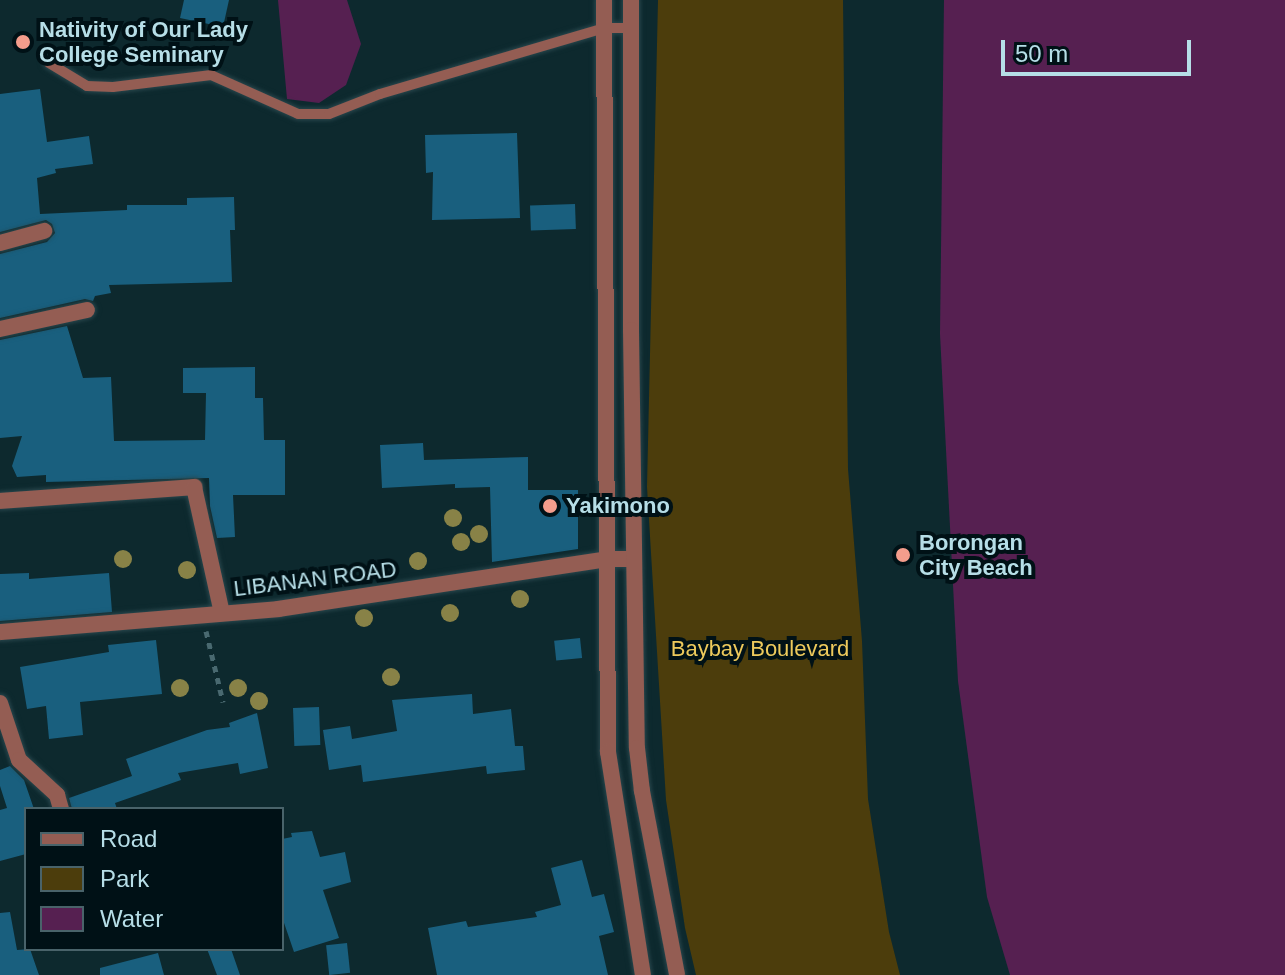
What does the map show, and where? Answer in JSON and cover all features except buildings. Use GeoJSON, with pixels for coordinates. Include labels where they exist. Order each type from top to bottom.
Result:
{"type":"FeatureCollection","features":[{"type":"Feature","properties":{"kind":"street"},"geometry":{"type":"LineString","coordinates":[[604,0],[608,752],[643,975]]}},
{"type":"Feature","properties":{"kind":"street"},"geometry":{"type":"LineString","coordinates":[[631,0],[637,748],[642,791],[677,975]]}},
{"type":"Feature","properties":{"kind":"street"},"geometry":{"type":"LineString","coordinates":[[0,243],[44,231]]}},
{"type":"Feature","properties":{"kind":"street"},"geometry":{"type":"LineString","coordinates":[[0,329],[87,310]]}},
{"type":"Feature","properties":{"kind":"street"},"geometry":{"type":"LineString","coordinates":[[0,501],[194,487],[222,613]]}},
{"type":"Feature","properties":{"kind":"street","name":"LIBANAN ROAD"},"geometry":{"type":"LineString","coordinates":[[0,632],[278,609],[607,559],[634,559]]}},
{"type":"Feature","properties":{"kind":"street"},"geometry":{"type":"LineString","coordinates":[[0,702],[19,760],[57,795],[60,807]]}},
{"type":"Feature","properties":{"kind":"lane"},"geometry":{"type":"LineString","coordinates":[[49,63],[87,86],[113,87],[211,75],[298,114],[329,114],[380,94],[604,28],[630,28]]}},
{"type":"Feature","properties":{"kind":"path"},"geometry":{"type":"LineString","coordinates":[[201,615],[223,702]]}},
{"type":"Feature","properties":{"kind":"green space","name":"Baybay Boulevard"},"geometry":{"type":"Polygon","coordinates":[[[658,0],[843,0],[848,469],[862,641],[868,799],[889,932],[900,975],[696,975],[685,928],[666,800],[647,487],[658,0]]]}},
{"type":"Feature","properties":{"kind":"water"},"geometry":{"type":"Polygon","coordinates":[[[278,0],[347,0],[361,44],[346,85],[319,103],[287,99],[278,0]]]}},
{"type":"Feature","properties":{"kind":"water"},"geometry":{"type":"Polygon","coordinates":[[[944,0],[1285,0],[1285,975],[1010,975],[987,897],[958,681],[940,334],[944,0]]]}},
{"type":"Feature","properties":{"kind":"place","name":"Nativity of Our Lady College Seminary"},"geometry":{"type":"Point","coordinates":[23,42]}},
{"type":"Feature","properties":{"kind":"place","name":"Yakimono"},"geometry":{"type":"Point","coordinates":[550,506]}},
{"type":"Feature","properties":{"kind":"place","name":"Borongan City Beach"},"geometry":{"type":"Point","coordinates":[903,555]}}]}
